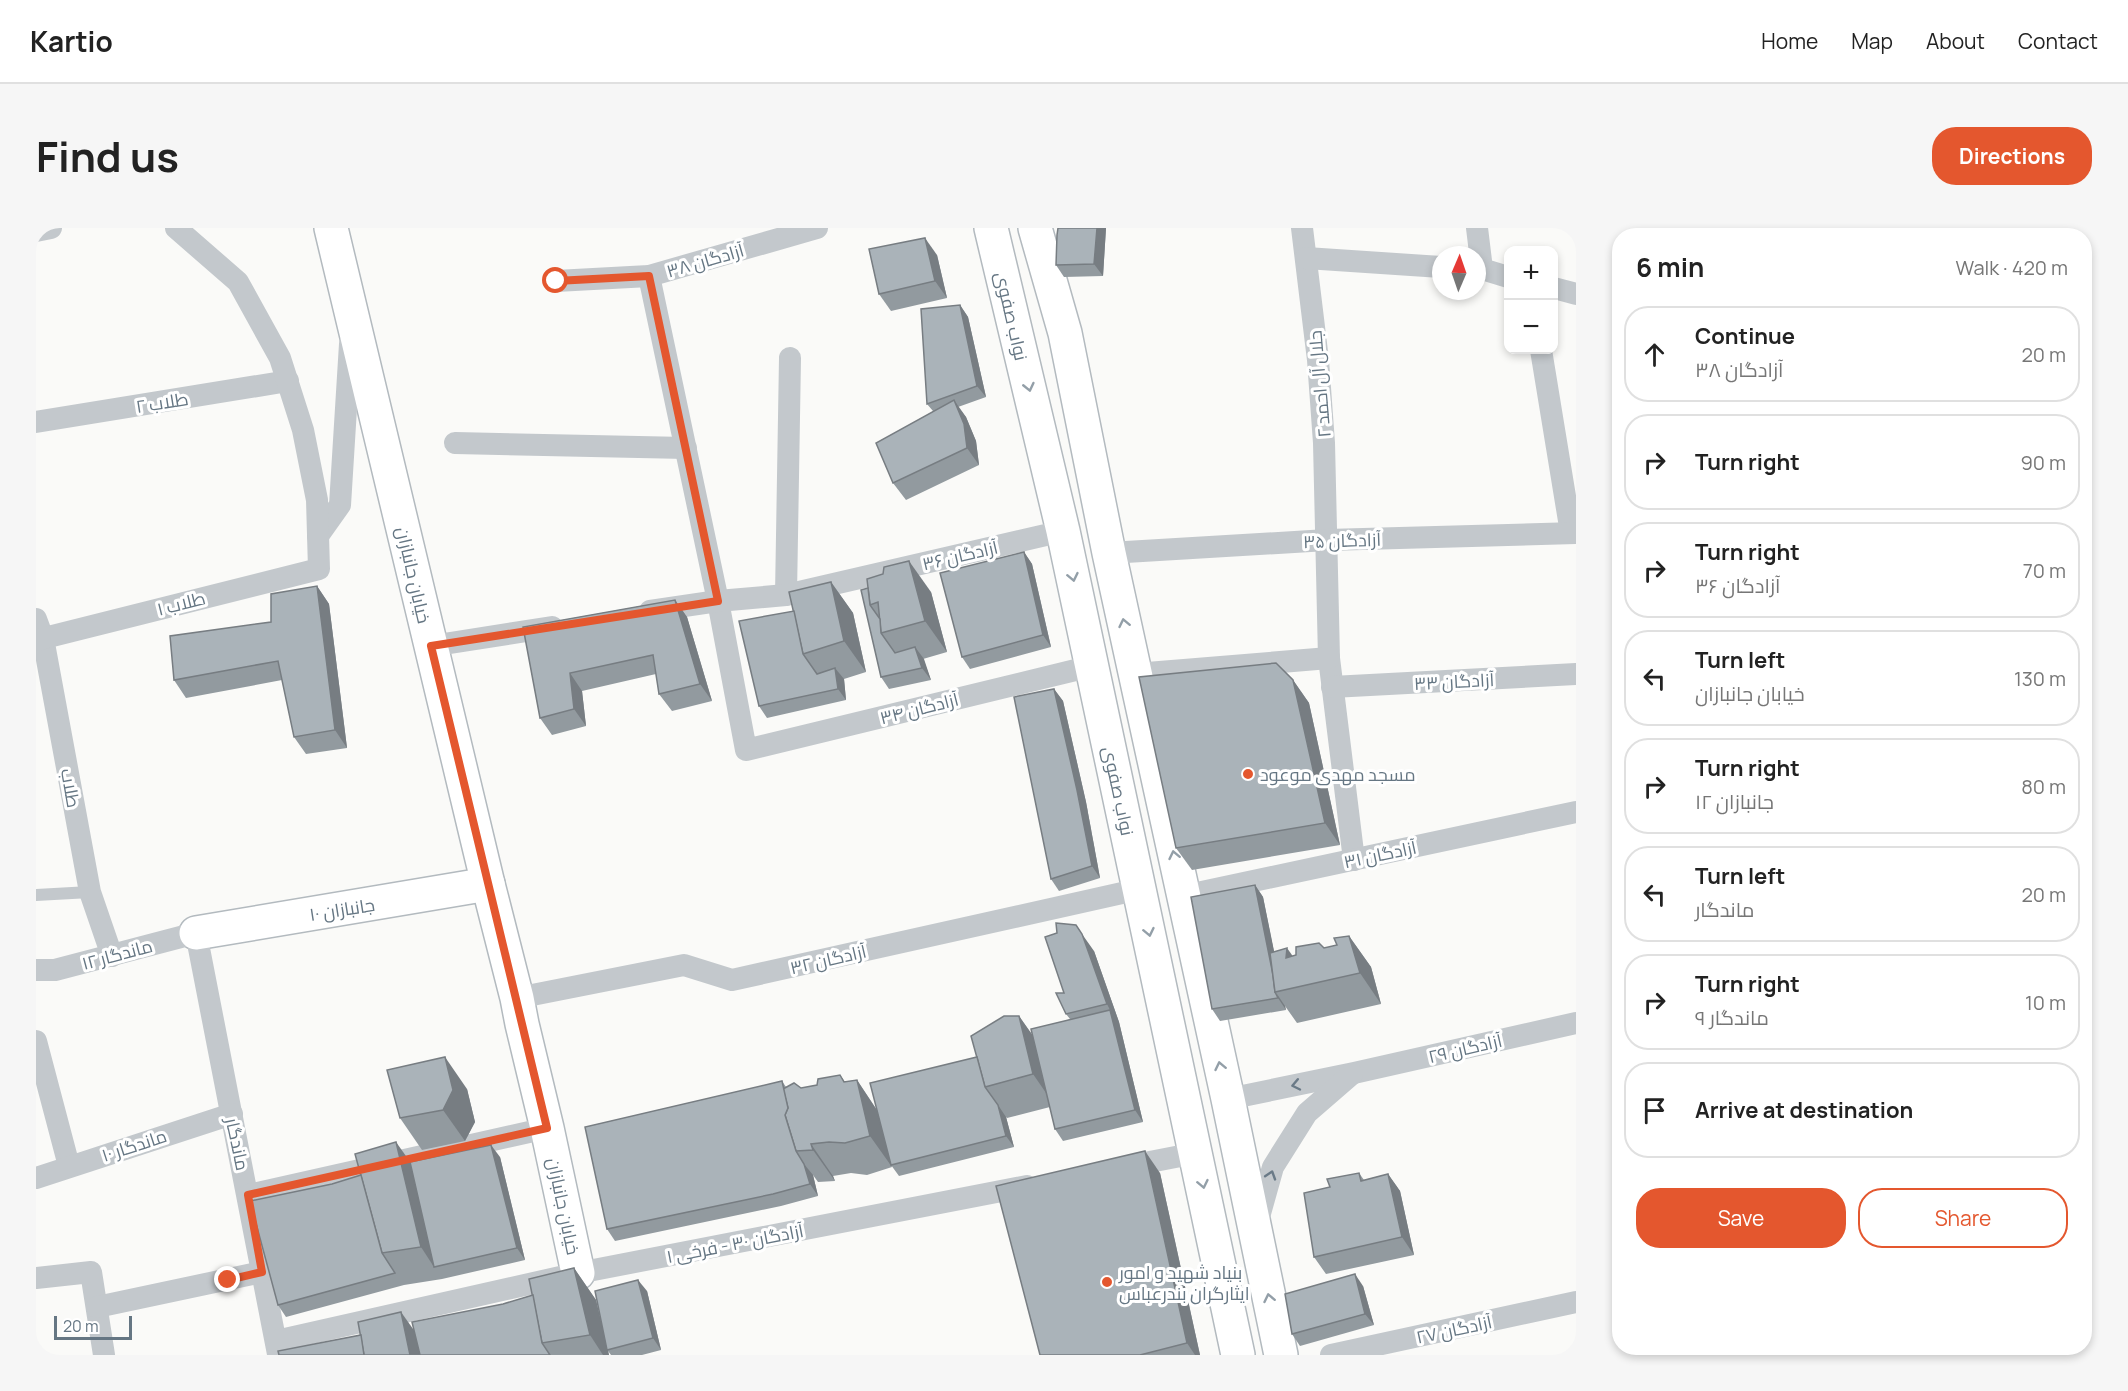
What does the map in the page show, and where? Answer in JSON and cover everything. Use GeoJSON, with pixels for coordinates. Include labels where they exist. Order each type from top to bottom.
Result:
{"type":"FeatureCollection","features":[{"type":"Feature","properties":{"kind":"main road","name":"خیابان جانبازان"},"geometry":{"type":"LineString","coordinates":[[331,228],[517,998],[578,1274]]}},
{"type":"Feature","properties":{"kind":"main road","name":"نواب صفوی"},"geometry":{"type":"LineString","coordinates":[[991,228],[1063,531],[1238,1355]]}},
{"type":"Feature","properties":{"kind":"main road"},"geometry":{"type":"LineString","coordinates":[[1035,228],[1065,333],[1109,553],[1281,1355]]}},
{"type":"Feature","properties":{"kind":"main road","name":"جانبازان ۱۰"},"geometry":{"type":"LineString","coordinates":[[196,933],[488,884]]}},
{"type":"Feature","properties":{"kind":"street"},"geometry":{"type":"LineString","coordinates":[[36,231],[51,228]]}},
{"type":"Feature","properties":{"kind":"street"},"geometry":{"type":"LineString","coordinates":[[176,228],[238,282],[280,357],[303,430],[318,500],[318,536]]}},
{"type":"Feature","properties":{"kind":"street","name":"آزادگان ۳۸"},"geometry":{"type":"LineString","coordinates":[[556,281],[649,276],[817,228]]}},
{"type":"Feature","properties":{"kind":"street","name":"جلال آل احمد ۲"},"geometry":{"type":"LineString","coordinates":[[1302,228],[1320,384],[1327,540],[1329,658],[1354,860]]}},
{"type":"Feature","properties":{"kind":"street"},"geometry":{"type":"LineString","coordinates":[[1477,228],[1478,246]]}},
{"type":"Feature","properties":{"kind":"street"},"geometry":{"type":"LineString","coordinates":[[1306,258],[1432,266]]}},
{"type":"Feature","properties":{"kind":"street"},"geometry":{"type":"LineString","coordinates":[[1486,271],[1504,276]]}},
{"type":"Feature","properties":{"kind":"street"},"geometry":{"type":"LineString","coordinates":[[649,276],[718,601]]}},
{"type":"Feature","properties":{"kind":"street"},"geometry":{"type":"LineString","coordinates":[[1558,289],[1576,294]]}},
{"type":"Feature","properties":{"kind":"street"},"geometry":{"type":"LineString","coordinates":[[318,536],[340,505],[352,316]]}},
{"type":"Feature","properties":{"kind":"street"},"geometry":{"type":"LineString","coordinates":[[1542,354],[1573,533]]}},
{"type":"Feature","properties":{"kind":"street"},"geometry":{"type":"LineString","coordinates":[[786,595],[790,358]]}},
{"type":"Feature","properties":{"kind":"street","name":"طلاب ۲"},"geometry":{"type":"LineString","coordinates":[[36,422],[288,381]]}},
{"type":"Feature","properties":{"kind":"street"},"geometry":{"type":"LineString","coordinates":[[455,443],[686,448]]}},
{"type":"Feature","properties":{"kind":"street","name":"آزادگان ۳۶"},"geometry":{"type":"LineString","coordinates":[[626,615],[718,601],[786,595],[1063,531]]}},
{"type":"Feature","properties":{"kind":"street","name":"آزادگان ۳۵"},"geometry":{"type":"LineString","coordinates":[[1109,553],[1327,540],[1573,533]]}},
{"type":"Feature","properties":{"kind":"street","name":"طلاب ۱"},"geometry":{"type":"LineString","coordinates":[[38,632],[319,569],[318,536]]}},
{"type":"Feature","properties":{"kind":"street","name":"آزادگان ۳۴"},"geometry":{"type":"LineString","coordinates":[[718,601],[746,750],[1092,666]]}},
{"type":"Feature","properties":{"kind":"street"},"geometry":{"type":"LineString","coordinates":[[431,646],[569,624]]}},
{"type":"Feature","properties":{"kind":"street","name":"طلاب"},"geometry":{"type":"LineString","coordinates":[[38,632],[90,891],[112,956]]}},
{"type":"Feature","properties":{"kind":"street"},"geometry":{"type":"LineString","coordinates":[[1135,674],[1329,658]]}},
{"type":"Feature","properties":{"kind":"street","name":"آزادگان ۳۳"},"geometry":{"type":"LineString","coordinates":[[1332,687],[1576,674]]}},
{"type":"Feature","properties":{"kind":"street","name":"آزادگان ۳۱"},"geometry":{"type":"LineString","coordinates":[[1183,896],[1576,812]]}},
{"type":"Feature","properties":{"kind":"street","name":"آزادگان ۳۲"},"geometry":{"type":"LineString","coordinates":[[517,998],[684,964],[732,980],[1140,889]]}},
{"type":"Feature","properties":{"kind":"street","name":"ماندگار ۱۲"},"geometry":{"type":"LineString","coordinates":[[36,970],[55,970],[196,933]]}},
{"type":"Feature","properties":{"kind":"street","name":"ماندگار"},"geometry":{"type":"LineString","coordinates":[[196,933],[277,1348]]}},
{"type":"Feature","properties":{"kind":"street","name":"آزادگان ۲۹"},"geometry":{"type":"LineString","coordinates":[[1227,1099],[1576,1023]]}},
{"type":"Feature","properties":{"kind":"street"},"geometry":{"type":"LineString","coordinates":[[36,1041],[69,1166]]}},
{"type":"Feature","properties":{"kind":"street","name":"آزادگان ۲۹"},"geometry":{"type":"LineString","coordinates":[[1255,1231],[1273,1167],[1307,1113],[1354,1073]]}},
{"type":"Feature","properties":{"kind":"street","name":"ماندگار ۱۰"},"geometry":{"type":"LineString","coordinates":[[36,1178],[232,1114]]}},
{"type":"Feature","properties":{"kind":"street"},"geometry":{"type":"LineString","coordinates":[[248,1195],[547,1128]]}},
{"type":"Feature","properties":{"kind":"street"},"geometry":{"type":"LineString","coordinates":[[1103,1172],[1196,1153]]}},
{"type":"Feature","properties":{"kind":"street","name":"آزادگان ۳۰ - فرخی ۱"},"geometry":{"type":"LineString","coordinates":[[277,1348],[578,1274],[1045,1183]]}},
{"type":"Feature","properties":{"kind":"street"},"geometry":{"type":"LineString","coordinates":[[36,1275],[91,1272],[104,1355]]}},
{"type":"Feature","properties":{"kind":"street"},"geometry":{"type":"LineString","coordinates":[[97,1307],[262,1272]]}},
{"type":"Feature","properties":{"kind":"street","name":"آزادگان ۲۷"},"geometry":{"type":"LineString","coordinates":[[1331,1355],[1576,1302]]}},
{"type":"Feature","properties":{"kind":"lane"},"geometry":{"type":"LineString","coordinates":[[36,895],[90,891]]}},
{"type":"Feature","properties":{"kind":"building"},"geometry":{"type":"Polygon","coordinates":[[[1058,228],[1097,228],[1094,264],[1056,265],[1058,228]]]}},
{"type":"Feature","properties":{"kind":"building"},"geometry":{"type":"Polygon","coordinates":[[[925,238],[935,281],[879,294],[869,249],[925,238]]]}},
{"type":"Feature","properties":{"kind":"building"},"geometry":{"type":"Polygon","coordinates":[[[960,305],[977,386],[927,404],[921,309],[960,305]]]}},
{"type":"Feature","properties":{"kind":"building"},"geometry":{"type":"Polygon","coordinates":[[[954,400],[964,424],[967,448],[893,483],[876,443],[954,400]]]}},
{"type":"Feature","properties":{"kind":"building"},"geometry":{"type":"Polygon","coordinates":[[[1024,552],[1043,635],[962,657],[940,573],[1024,552]]]}},
{"type":"Feature","properties":{"kind":"building"},"geometry":{"type":"Polygon","coordinates":[[[909,561],[925,621],[881,633],[878,602],[870,605],[867,579],[883,574],[884,567],[909,561]]]}},
{"type":"Feature","properties":{"kind":"building"},"geometry":{"type":"Polygon","coordinates":[[[831,582],[844,641],[803,654],[789,592],[831,582]]]}},
{"type":"Feature","properties":{"kind":"building"},"geometry":{"type":"Polygon","coordinates":[[[317,586],[335,730],[294,737],[278,661],[174,680],[170,636],[271,622],[271,594],[317,586]]]}},
{"type":"Feature","properties":{"kind":"building"},"geometry":{"type":"Polygon","coordinates":[[[868,588],[870,605],[880,619],[881,633],[895,653],[915,647],[922,668],[881,677],[861,590],[868,588]]]}},
{"type":"Feature","properties":{"kind":"building"},"geometry":{"type":"Polygon","coordinates":[[[675,600],[700,684],[659,694],[653,655],[570,673],[574,709],[540,718],[523,627],[675,600]]]}},
{"type":"Feature","properties":{"kind":"building"},"geometry":{"type":"Polygon","coordinates":[[[794,611],[803,654],[817,674],[835,668],[838,689],[759,706],[739,621],[794,611]]]}},
{"type":"Feature","properties":{"kind":"building","name":"مسجد مهدی موعود"},"geometry":{"type":"Polygon","coordinates":[[[1276,663],[1293,680],[1325,823],[1176,848],[1139,677],[1276,663]]]}},
{"type":"Feature","properties":{"kind":"building"},"geometry":{"type":"Polygon","coordinates":[[[1054,689],[1092,866],[1051,879],[1014,697],[1054,689]]]}},
{"type":"Feature","properties":{"kind":"building"},"geometry":{"type":"Polygon","coordinates":[[[1255,885],[1278,998],[1212,1009],[1191,897],[1255,885]]]}},
{"type":"Feature","properties":{"kind":"building"},"geometry":{"type":"Polygon","coordinates":[[[1056,923],[1076,925],[1082,934],[1107,1004],[1066,1014],[1056,993],[1064,993],[1045,937],[1057,933],[1056,923]]]}},
{"type":"Feature","properties":{"kind":"building"},"geometry":{"type":"Polygon","coordinates":[[[1349,936],[1360,973],[1275,992],[1270,953],[1287,948],[1286,958],[1296,955],[1296,947],[1319,943],[1324,948],[1337,945],[1334,938],[1349,936]]]}},
{"type":"Feature","properties":{"kind":"building"},"geometry":{"type":"Polygon","coordinates":[[[1110,1010],[1135,1110],[1055,1129],[1031,1029],[1110,1010]]]}},
{"type":"Feature","properties":{"kind":"building"},"geometry":{"type":"Polygon","coordinates":[[[1004,1016],[1019,1016],[1033,1074],[985,1087],[971,1036],[1004,1016]]]}},
{"type":"Feature","properties":{"kind":"building"},"geometry":{"type":"Polygon","coordinates":[[[445,1057],[453,1090],[443,1110],[400,1118],[387,1070],[445,1057]]]}},
{"type":"Feature","properties":{"kind":"building"},"geometry":{"type":"Polygon","coordinates":[[[977,1057],[985,1087],[998,1105],[1006,1136],[891,1165],[870,1083],[977,1057]]]}},
{"type":"Feature","properties":{"kind":"building"},"geometry":{"type":"Polygon","coordinates":[[[840,1075],[844,1082],[857,1080],[870,1136],[845,1143],[811,1144],[813,1150],[796,1151],[785,1115],[788,1108],[783,1089],[794,1083],[801,1088],[817,1085],[818,1079],[840,1075]]]}},
{"type":"Feature","properties":{"kind":"building"},"geometry":{"type":"Polygon","coordinates":[[[782,1081],[788,1108],[785,1115],[796,1151],[804,1164],[810,1184],[607,1229],[585,1127],[782,1081]]]}},
{"type":"Feature","properties":{"kind":"building"},"geometry":{"type":"Polygon","coordinates":[[[396,1142],[421,1247],[382,1253],[355,1154],[396,1142]]]}},
{"type":"Feature","properties":{"kind":"building"},"geometry":{"type":"Polygon","coordinates":[[[491,1145],[517,1248],[434,1267],[410,1162],[491,1145]]]}},
{"type":"Feature","properties":{"kind":"building","name":"بنیاد شهید و امور ایثارگران بندرعباس"},"geometry":{"type":"Polygon","coordinates":[[[1145,1151],[1187,1343],[1140,1355],[1040,1355],[996,1186],[1145,1151]]]}},
{"type":"Feature","properties":{"kind":"building"},"geometry":{"type":"Polygon","coordinates":[[[1359,1173],[1361,1181],[1388,1174],[1402,1237],[1314,1257],[1304,1193],[1330,1187],[1327,1179],[1359,1173]]]}},
{"type":"Feature","properties":{"kind":"building"},"geometry":{"type":"Polygon","coordinates":[[[361,1175],[382,1253],[395,1273],[278,1305],[250,1201],[332,1184],[361,1175]]]}},
{"type":"Feature","properties":{"kind":"building"},"geometry":{"type":"Polygon","coordinates":[[[574,1268],[590,1335],[542,1343],[529,1279],[574,1268]]]}},
{"type":"Feature","properties":{"kind":"building"},"geometry":{"type":"Polygon","coordinates":[[[1355,1274],[1365,1314],[1292,1334],[1285,1294],[1355,1274]]]}},
{"type":"Feature","properties":{"kind":"building"},"geometry":{"type":"Polygon","coordinates":[[[638,1280],[653,1338],[607,1350],[595,1291],[638,1280]]]}},
{"type":"Feature","properties":{"kind":"building"},"geometry":{"type":"Polygon","coordinates":[[[533,1295],[542,1343],[550,1355],[420,1355],[412,1322],[503,1304],[533,1295]]]}},
{"type":"Feature","properties":{"kind":"building"},"geometry":{"type":"Polygon","coordinates":[[[401,1312],[410,1355],[364,1355],[358,1322],[401,1312]]]}},
{"type":"Feature","properties":{"kind":"building"},"geometry":{"type":"Polygon","coordinates":[[[361,1335],[364,1355],[279,1355],[278,1351],[361,1335]]]}},
{"type":"Feature","properties":{"kind":"place","name":"مسجد مهدی موعود"},"geometry":{"type":"Point","coordinates":[1248,774]}},
{"type":"Feature","properties":{"kind":"place","name":"بنیاد شهید و امور ایثارگران بندرعباس"},"geometry":{"type":"Point","coordinates":[1107,1282]}},
{"type":"Feature","properties":{"kind":"route"},"geometry":{"type":"LineString","coordinates":[[228,1280],[262,1272],[248,1195],[547,1128],[431,646],[718,601],[649,276],[556,281]]}}]}
